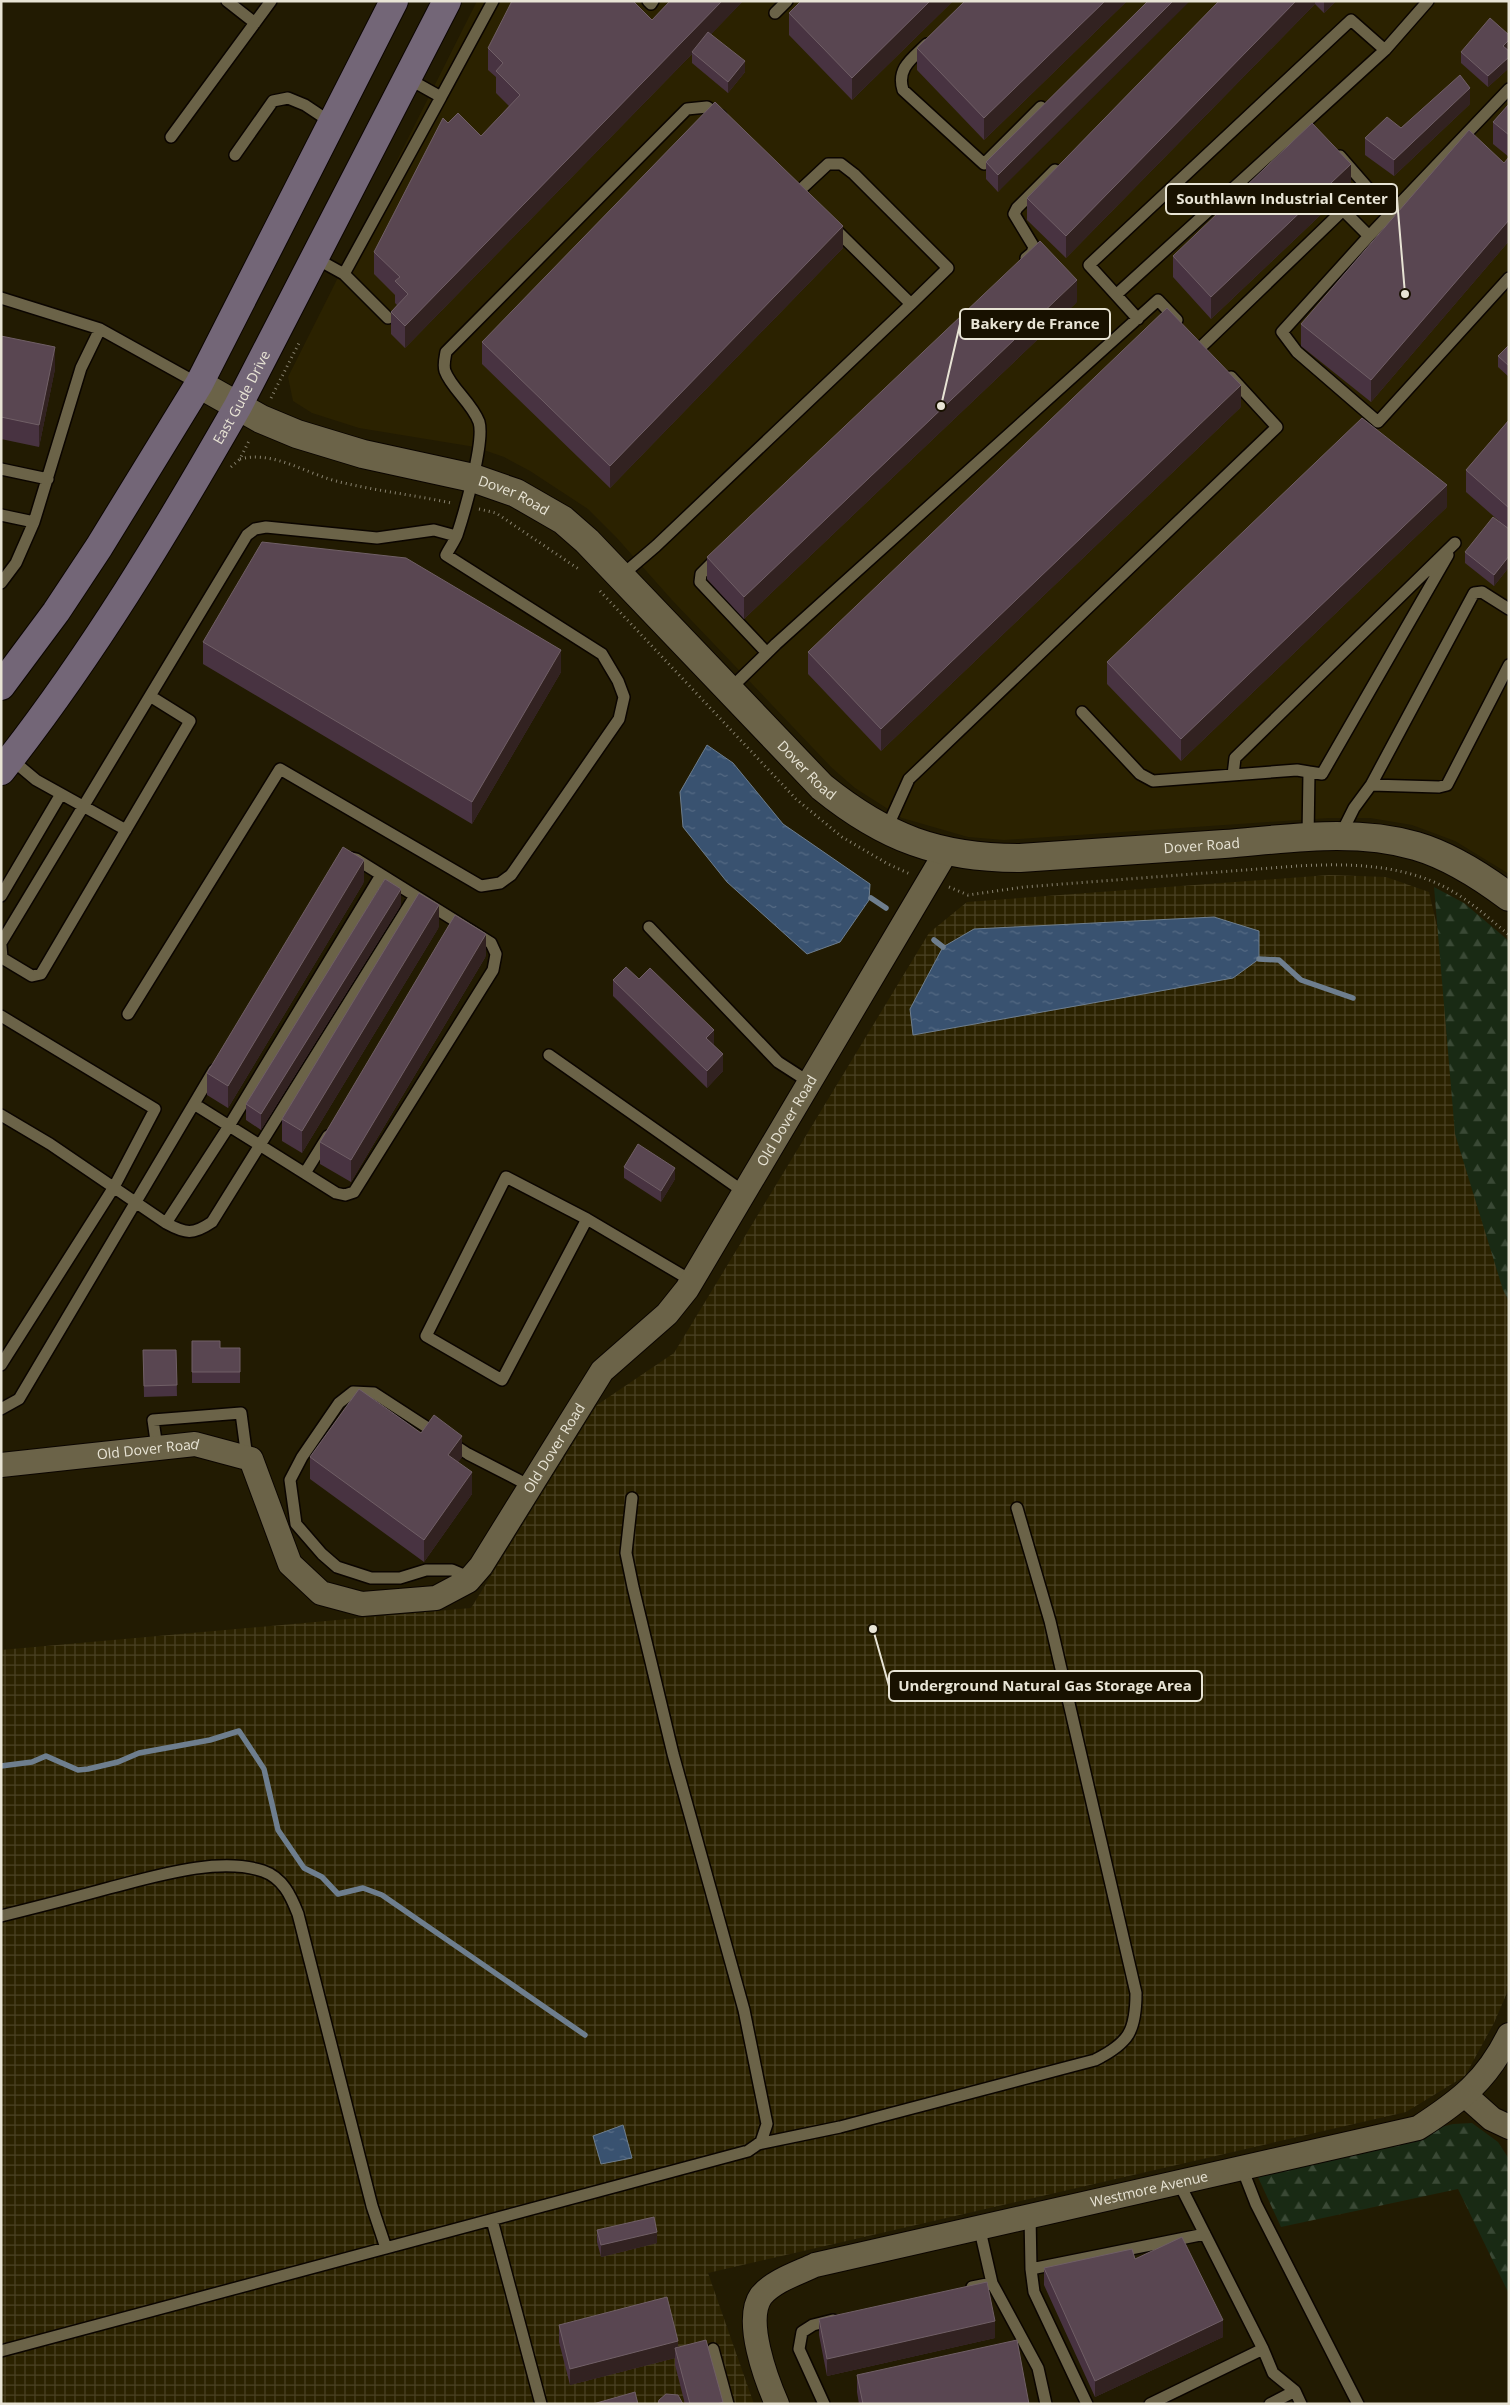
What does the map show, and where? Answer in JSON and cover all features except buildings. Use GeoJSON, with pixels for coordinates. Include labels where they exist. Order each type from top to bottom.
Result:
{"type":"FeatureCollection","features":[{"type":"Feature","properties":{"kind":"main road"},"geometry":{"type":"LineString","coordinates":[[1,686],[56,612],[99,547],[198,384],[394,1]]}},
{"type":"Feature","properties":{"kind":"main road","name":"East Gude Drive"},"geometry":{"type":"LineString","coordinates":[[4,760],[76,669],[118,606],[238,406],[447,1]]}},
{"type":"Feature","properties":{"kind":"street","name":"Dover Road"},"geometry":{"type":"LineString","coordinates":[[198,384],[238,406],[297,434],[363,454],[473,478],[516,492],[563,520],[621,576],[822,787],[863,818],[886,830],[946,852],[998,858],[1308,837],[1340,836],[1387,840],[1435,853],[1474,872],[1509,897]]}},
{"type":"Feature","properties":{"kind":"street","name":"Old Dover Road"},"geometry":{"type":"LineString","coordinates":[[1,1465],[195,1444],[251,1459],[290,1564],[321,1593],[362,1604],[436,1598],[471,1578],[481,1566],[602,1371],[667,1314],[692,1281],[946,852]]}},
{"type":"Feature","properties":{"kind":"street","name":"Westmore Avenue"},"geometry":{"type":"LineString","coordinates":[[777,2404],[754,2332],[753,2317],[761,2297],[773,2286],[814,2265],[979,2226],[1179,2183],[1418,2128],[1465,2095],[1486,2073],[1509,2035]]}},
{"type":"Feature","properties":{"kind":"street"},"geometry":{"type":"LineString","coordinates":[[1465,2095],[1492,2119],[1509,2127]]}},
{"type":"Feature","properties":{"kind":"lane"},"geometry":{"type":"LineString","coordinates":[[227,1],[255,23]]}},
{"type":"Feature","properties":{"kind":"lane"},"geometry":{"type":"LineString","coordinates":[[171,137],[271,1]]}},
{"type":"Feature","properties":{"kind":"lane"},"geometry":{"type":"LineString","coordinates":[[344,274],[493,1]]}},
{"type":"Feature","properties":{"kind":"lane"},"geometry":{"type":"LineString","coordinates":[[648,1],[650,4],[653,1]]}},
{"type":"Feature","properties":{"kind":"lane"},"geometry":{"type":"LineString","coordinates":[[775,13],[787,1]]}},
{"type":"Feature","properties":{"kind":"lane"},"geometry":{"type":"LineString","coordinates":[[1117,294],[1311,124],[1385,50],[1428,1]]}},
{"type":"Feature","properties":{"kind":"lane"},"geometry":{"type":"LineString","coordinates":[[1138,319],[1117,294],[1088,265],[1351,20],[1385,50]]}},
{"type":"Feature","properties":{"kind":"lane"},"geometry":{"type":"LineString","coordinates":[[938,34],[903,68],[900,81],[903,90],[984,164],[1053,96]]}},
{"type":"Feature","properties":{"kind":"lane"},"geometry":{"type":"LineString","coordinates":[[407,78],[441,97]]}},
{"type":"Feature","properties":{"kind":"lane"},"geometry":{"type":"LineString","coordinates":[[1509,89],[1369,236],[1282,332],[1297,352],[1378,422],[1509,278]]}},
{"type":"Feature","properties":{"kind":"lane"},"geometry":{"type":"LineString","coordinates":[[235,155],[273,101],[288,98],[305,105],[332,123]]}},
{"type":"Feature","properties":{"kind":"lane"},"geometry":{"type":"LineString","coordinates":[[128,1014],[280,769],[481,886],[500,883],[511,875],[607,736],[618,719],[624,697],[618,681],[602,654],[446,555],[456,536],[473,478],[480,436],[479,423],[470,406],[445,371],[446,352],[688,109],[707,106],[717,112],[731,126]]}},
{"type":"Feature","properties":{"kind":"lane"},"geometry":{"type":"LineString","coordinates":[[1202,346],[1367,187],[1334,150]]}},
{"type":"Feature","properties":{"kind":"lane"},"geometry":{"type":"LineString","coordinates":[[1018,266],[1032,253],[1034,247],[1014,214],[1017,208],[1063,163]]}},
{"type":"Feature","properties":{"kind":"lane"},"geometry":{"type":"LineString","coordinates":[[621,576],[656,546],[948,268],[854,174],[841,164],[828,164],[798,192]]}},
{"type":"Feature","properties":{"kind":"lane"},"geometry":{"type":"LineString","coordinates":[[1343,210],[1369,236]]}},
{"type":"Feature","properties":{"kind":"lane"},"geometry":{"type":"LineString","coordinates":[[826,220],[911,304]]}},
{"type":"Feature","properties":{"kind":"lane"},"geometry":{"type":"LineString","coordinates":[[315,258],[344,274],[388,318]]}},
{"type":"Feature","properties":{"kind":"lane"},"geometry":{"type":"LineString","coordinates":[[1,298],[100,329],[198,384]]}},
{"type":"Feature","properties":{"kind":"lane"},"geometry":{"type":"LineString","coordinates":[[730,689],[767,653],[1158,300],[1183,327]]}},
{"type":"Feature","properties":{"kind":"lane"},"geometry":{"type":"LineString","coordinates":[[1,583],[16,563],[34,522],[81,368],[100,329]]}},
{"type":"Feature","properties":{"kind":"lane"},"geometry":{"type":"LineString","coordinates":[[886,830],[908,779],[1277,427],[1221,366]]}},
{"type":"Feature","properties":{"kind":"lane"},"geometry":{"type":"LineString","coordinates":[[1,469],[48,479]]}},
{"type":"Feature","properties":{"kind":"lane"},"geometry":{"type":"LineString","coordinates":[[1,515],[34,522]]}},
{"type":"Feature","properties":{"kind":"lane"},"geometry":{"type":"LineString","coordinates":[[150,696],[190,721],[41,974],[32,976],[2,958],[1,945],[83,807],[244,540],[255,529],[266,527],[377,538],[434,530],[456,536]]}},
{"type":"Feature","properties":{"kind":"lane"},"geometry":{"type":"LineString","coordinates":[[1082,712],[1140,774],[1153,782],[1297,770],[1322,774],[1455,543],[1234,758],[1232,775]]}},
{"type":"Feature","properties":{"kind":"lane"},"geometry":{"type":"LineString","coordinates":[[726,549],[701,574],[700,582],[767,653]]}},
{"type":"Feature","properties":{"kind":"lane"},"geometry":{"type":"LineString","coordinates":[[1340,836],[1354,808],[1371,785],[1474,593],[1482,592],[1509,609]]}},
{"type":"Feature","properties":{"kind":"lane"},"geometry":{"type":"LineString","coordinates":[[1371,785],[1447,786],[1509,664]]}},
{"type":"Feature","properties":{"kind":"lane"},"geometry":{"type":"LineString","coordinates":[[4,760],[126,830]]}},
{"type":"Feature","properties":{"kind":"lane"},"geometry":{"type":"LineString","coordinates":[[1308,837],[1309,772]]}},
{"type":"Feature","properties":{"kind":"lane"},"geometry":{"type":"LineString","coordinates":[[1,896],[61,794]]}},
{"type":"Feature","properties":{"kind":"lane"},"geometry":{"type":"LineString","coordinates":[[194,1104],[336,1193],[345,1195],[354,1192],[493,970],[496,954],[491,943],[454,926],[415,896],[356,859],[346,858],[340,862]]}},
{"type":"Feature","properties":{"kind":"lane"},"geometry":{"type":"LineString","coordinates":[[166,1223],[229,1126],[381,875]]}},
{"type":"Feature","properties":{"kind":"lane"},"geometry":{"type":"LineString","coordinates":[[1,1115],[50,1144],[183,1233],[201,1230],[212,1222],[261,1146],[415,896]]}},
{"type":"Feature","properties":{"kind":"lane"},"geometry":{"type":"LineString","coordinates":[[649,927],[778,1062],[809,1082]]}},
{"type":"Feature","properties":{"kind":"lane"},"geometry":{"type":"LineString","coordinates":[[1,1016],[155,1108],[114,1186],[1,1365]]}},
{"type":"Feature","properties":{"kind":"lane"},"geometry":{"type":"LineString","coordinates":[[549,1055],[744,1192]]}},
{"type":"Feature","properties":{"kind":"lane"},"geometry":{"type":"LineString","coordinates":[[1,1410],[19,1399],[219,1062]]}},
{"type":"Feature","properties":{"kind":"lane"},"geometry":{"type":"LineString","coordinates":[[305,1174],[336,1123]]}},
{"type":"Feature","properties":{"kind":"lane"},"geometry":{"type":"LineString","coordinates":[[587,1219],[502,1380],[426,1336],[506,1177],[587,1219],[692,1281]]}},
{"type":"Feature","properties":{"kind":"lane"},"geometry":{"type":"LineString","coordinates":[[471,1578],[452,1570],[426,1570],[400,1578],[371,1578],[337,1567],[322,1554],[296,1524],[290,1480],[302,1457],[339,1403],[353,1392],[374,1393],[468,1454],[530,1486]]}},
{"type":"Feature","properties":{"kind":"lane"},"geometry":{"type":"LineString","coordinates":[[156,1448],[153,1420],[241,1413],[247,1458]]}},
{"type":"Feature","properties":{"kind":"lane"},"geometry":{"type":"LineString","coordinates":[[1,2351],[748,2151],[762,2142],[767,2124],[744,2010],[675,1763],[626,1553],[632,1498]]}},
{"type":"Feature","properties":{"kind":"lane"},"geometry":{"type":"LineString","coordinates":[[758,2144],[840,2127],[1095,2060],[1116,2049],[1127,2036],[1136,2017],[1136,1993],[1050,1621],[1017,1508]]}},
{"type":"Feature","properties":{"kind":"lane"},"geometry":{"type":"LineString","coordinates":[[1,1916],[192,1867],[237,1867],[263,1871],[280,1880],[290,1894],[298,1914],[372,2206],[386,2248]]}},
{"type":"Feature","properties":{"kind":"lane"},"geometry":{"type":"LineString","coordinates":[[1242,2168],[1256,2204],[1358,2404]]}},
{"type":"Feature","properties":{"kind":"lane"},"geometry":{"type":"LineString","coordinates":[[1179,2183],[1263,2349],[1273,2373],[1295,2391],[1302,2404]]}},
{"type":"Feature","properties":{"kind":"lane"},"geometry":{"type":"LineString","coordinates":[[1030,2215],[1031,2269],[1034,2292],[1087,2404]]}},
{"type":"Feature","properties":{"kind":"lane"},"geometry":{"type":"LineString","coordinates":[[492,2220],[541,2404]]}},
{"type":"Feature","properties":{"kind":"lane"},"geometry":{"type":"LineString","coordinates":[[979,2226],[992,2282],[1038,2368],[1046,2404]]}},
{"type":"Feature","properties":{"kind":"lane"},"geometry":{"type":"LineString","coordinates":[[1031,2269],[1205,2234]]}},
{"type":"Feature","properties":{"kind":"lane"},"geometry":{"type":"LineString","coordinates":[[964,2289],[992,2282]]}},
{"type":"Feature","properties":{"kind":"lane"},"geometry":{"type":"LineString","coordinates":[[824,2404],[799,2349],[802,2332],[812,2325],[841,2318]]}},
{"type":"Feature","properties":{"kind":"lane"},"geometry":{"type":"LineString","coordinates":[[713,2349],[728,2404]]}},
{"type":"Feature","properties":{"kind":"lane"},"geometry":{"type":"LineString","coordinates":[[1150,2404],[1263,2349]]}},
{"type":"Feature","properties":{"kind":"lane"},"geometry":{"type":"LineString","coordinates":[[1270,2404],[1295,2391]]}},
{"type":"Feature","properties":{"kind":"path"},"geometry":{"type":"LineString","coordinates":[[240,459],[261,456],[341,483],[465,505],[496,513],[556,552],[585,575]]}},
{"type":"Feature","properties":{"kind":"path"},"geometry":{"type":"LineString","coordinates":[[598,590],[796,799],[842,837],[906,873],[930,879],[968,895],[1024,887],[1296,866],[1338,864],[1367,866],[1399,871],[1456,894],[1481,911],[1509,935]]}},
{"type":"Feature","properties":{"kind":"shaded area"},"geometry":{"type":"Polygon","coordinates":[[[477,1],[1509,1],[1509,874],[1455,841],[1412,825],[1370,818],[1329,818],[1004,840],[968,837],[902,818],[855,788],[832,768],[588,509],[530,471],[504,457],[475,447],[359,428],[312,413],[293,401],[288,377],[477,1]]]}},
{"type":"Feature","properties":{"kind":"shaded area"},"geometry":{"type":"Polygon","coordinates":[[[1329,875],[1386,877],[1429,892],[1509,1236],[1509,1988],[1494,2023],[1465,2076],[1406,2112],[708,2273],[754,2404],[1,2404],[1,1650],[471,1608],[597,1405],[674,1353],[929,933],[967,902],[1329,875]]]}},
{"type":"Feature","properties":{"kind":"green space"},"geometry":{"type":"Polygon","coordinates":[[[1434,887],[1464,903],[1509,941],[1509,1301],[1503,1290],[1455,1134],[1434,887]]]}},
{"type":"Feature","properties":{"kind":"green space"},"geometry":{"type":"Polygon","coordinates":[[[1472,2123],[1498,2142],[1509,2159],[1509,2294],[1458,2189],[1281,2227],[1256,2173],[1453,2124],[1472,2123]]]}},
{"type":"Feature","properties":{"kind":"water"},"geometry":{"type":"Polygon","coordinates":[[[707,745],[733,763],[783,824],[870,884],[869,900],[840,942],[807,954],[727,882],[683,827],[680,792],[707,745]]]}},
{"type":"Feature","properties":{"kind":"water"},"geometry":{"type":"Polygon","coordinates":[[[1214,917],[1259,931],[1259,959],[1233,978],[913,1035],[910,1009],[943,947],[974,929],[1214,917]]]}},
{"type":"Feature","properties":{"kind":"water"},"geometry":{"type":"Polygon","coordinates":[[[623,2125],[632,2158],[601,2164],[593,2136],[623,2125]]]}},
{"type":"Feature","properties":{"kind":"waterway"},"geometry":{"type":"LineString","coordinates":[[871,898],[886,908]]}},
{"type":"Feature","properties":{"kind":"waterway"},"geometry":{"type":"LineString","coordinates":[[934,940],[943,947]]}},
{"type":"Feature","properties":{"kind":"waterway"},"geometry":{"type":"LineString","coordinates":[[1259,959],[1279,960],[1301,980],[1353,998]]}},
{"type":"Feature","properties":{"kind":"waterway"},"geometry":{"type":"LineString","coordinates":[[1,1766],[32,1762],[46,1756],[78,1770],[88,1769],[118,1762],[139,1753],[210,1740],[239,1731],[264,1769],[278,1830],[304,1868],[322,1877],[338,1894],[363,1888],[382,1895],[585,2035]]}},
{"type":"Feature","properties":{"kind":"place","name":"Southlawn Industrial Center"},"geometry":{"type":"Point","coordinates":[1405,294]}},
{"type":"Feature","properties":{"kind":"place","name":"Bakery de France"},"geometry":{"type":"Point","coordinates":[941,406]}},
{"type":"Feature","properties":{"kind":"place","name":"Underground Natural Gas Storage Area"},"geometry":{"type":"Point","coordinates":[873,1629]}}]}
